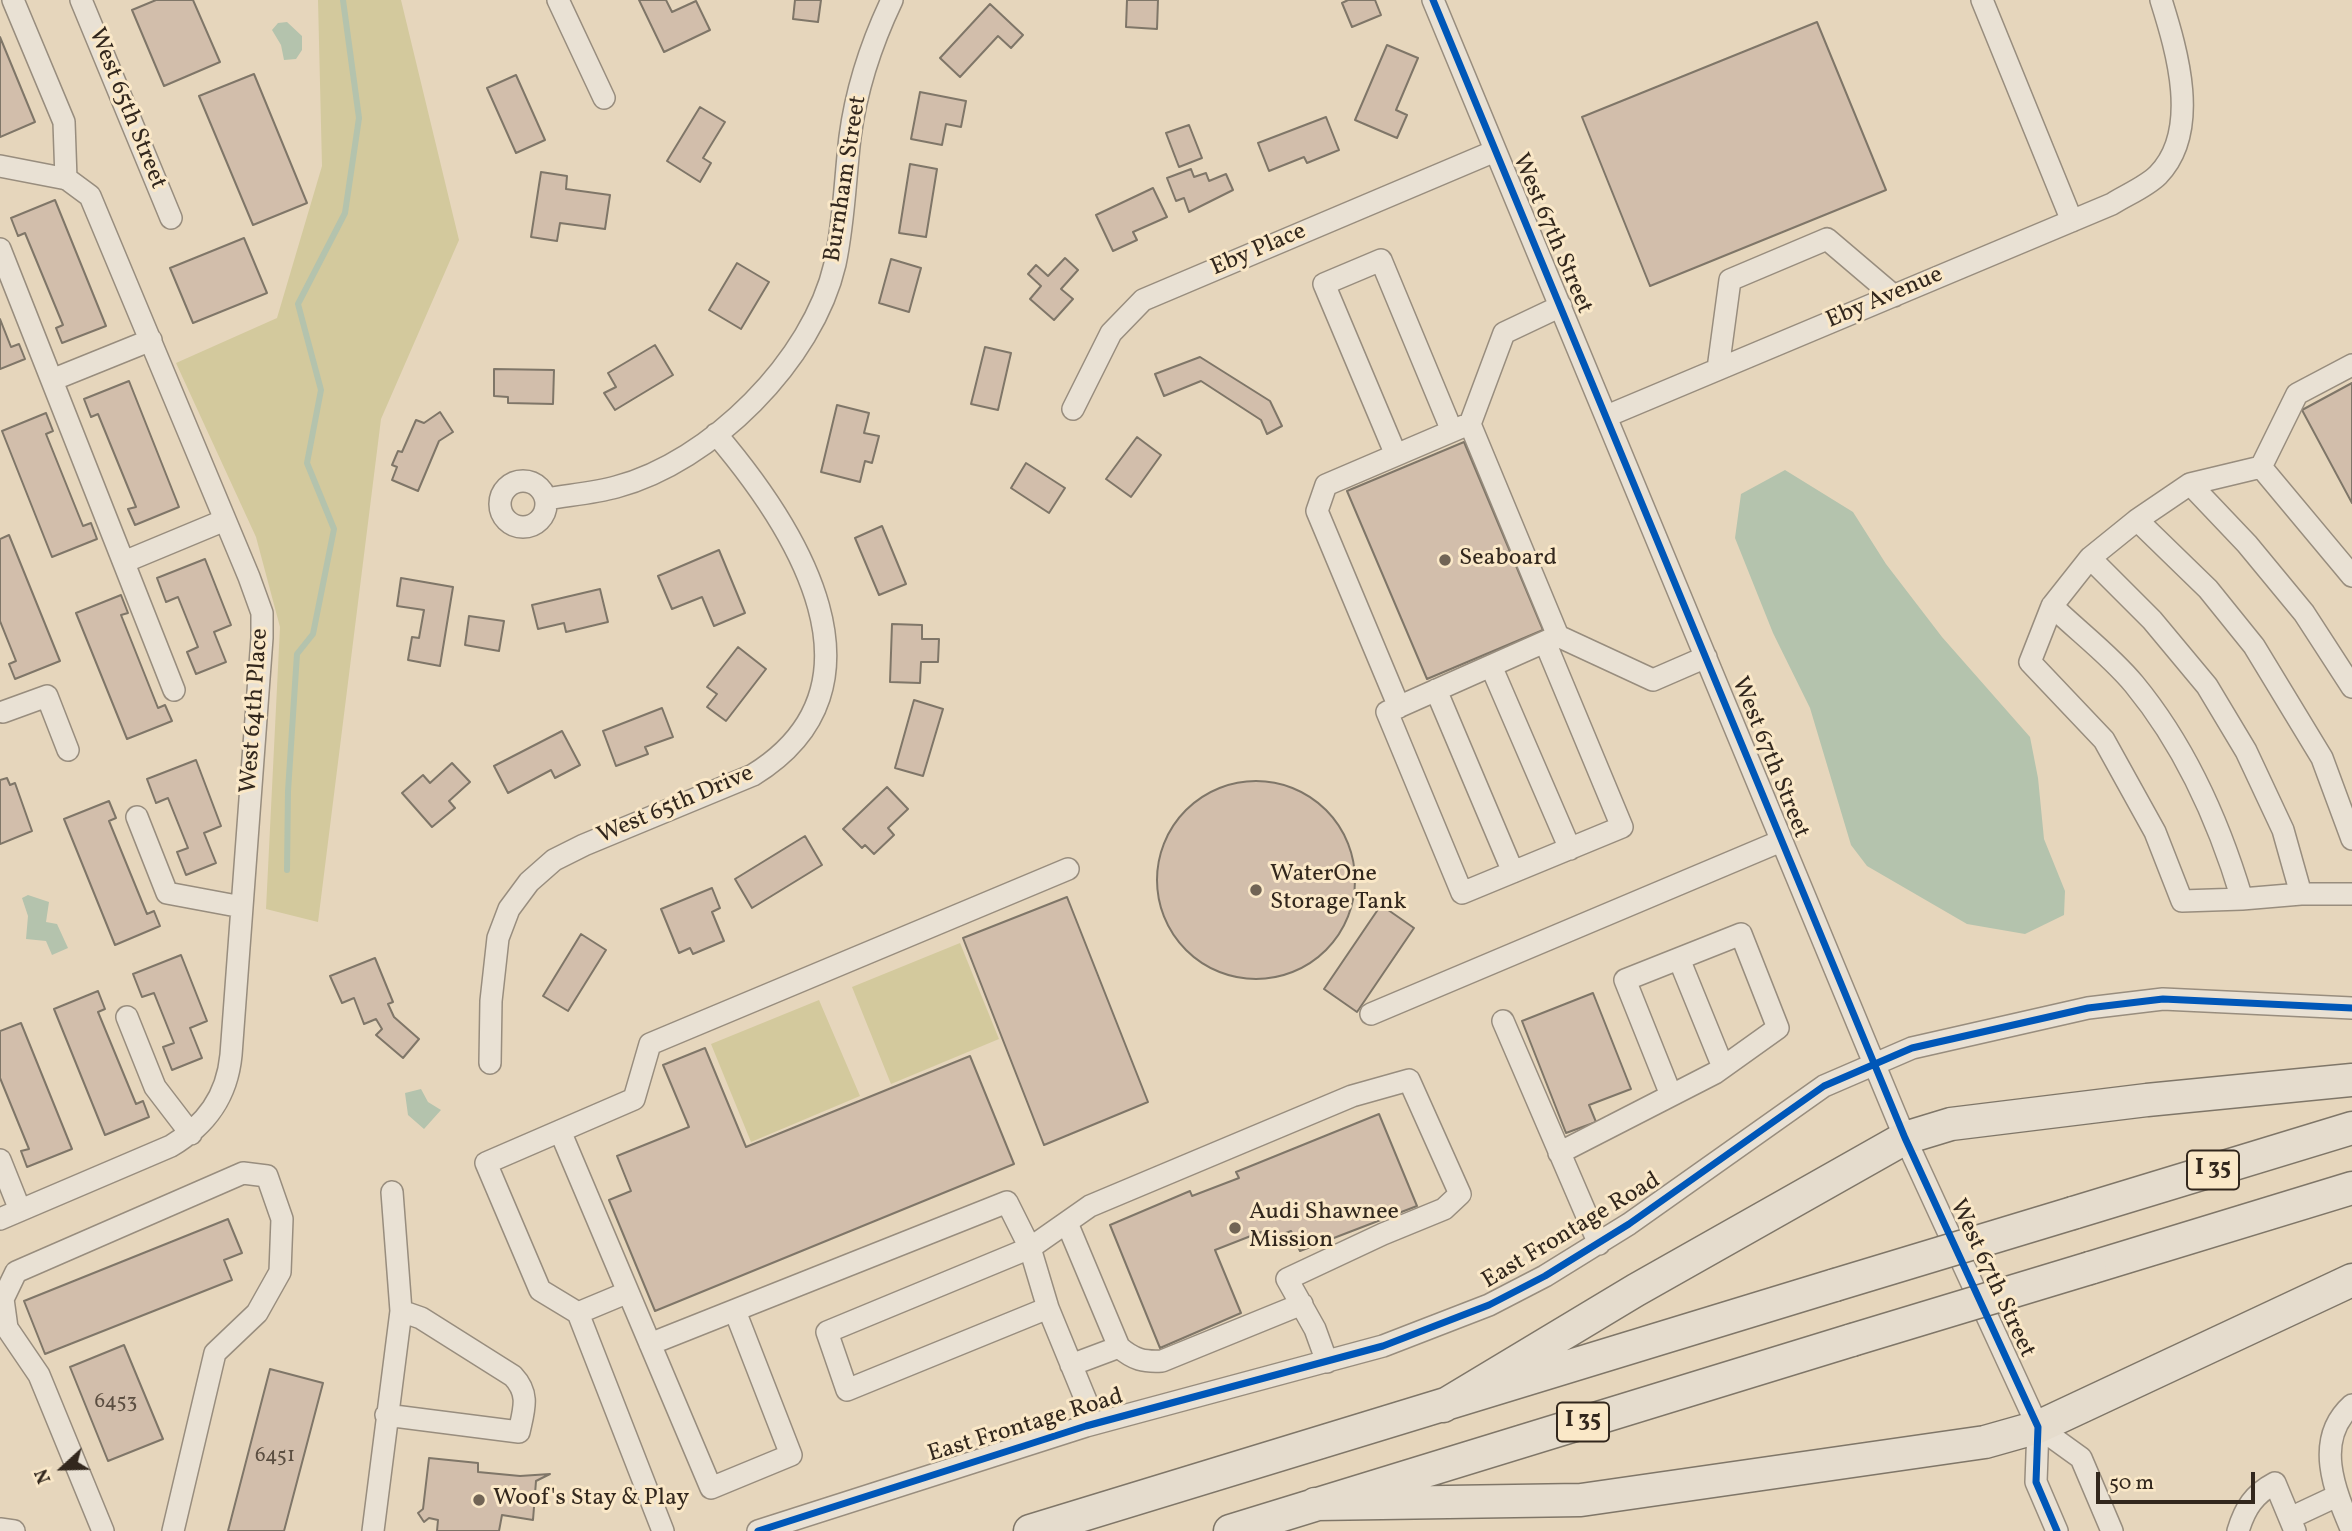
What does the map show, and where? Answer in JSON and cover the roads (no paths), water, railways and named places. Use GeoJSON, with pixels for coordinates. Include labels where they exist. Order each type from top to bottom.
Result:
{"type":"FeatureCollection","features":[{"type":"Feature","properties":{"kind":"highway"},"geometry":{"type":"LineString","coordinates":[[1443,1406],[1636,1290],[1905,1138],[1965,1122],[2352,1080]]}},
{"type":"Feature","properties":{"kind":"highway","name":"I 35"},"geometry":{"type":"LineString","coordinates":[[1030,1531],[2352,1128]]}},
{"type":"Feature","properties":{"kind":"highway","name":"I 35"},"geometry":{"type":"LineString","coordinates":[[1230,1531],[2352,1188]]}},
{"type":"Feature","properties":{"kind":"highway"},"geometry":{"type":"LineString","coordinates":[[1315,1504],[1581,1500],[1985,1442],[2038,1427],[2352,1280]]}},
{"type":"Feature","properties":{"kind":"street"},"geometry":{"type":"LineString","coordinates":[[13,0],[64,122],[66,179]]}},
{"type":"Feature","properties":{"kind":"street","name":"West 65th Street"},"geometry":{"type":"LineString","coordinates":[[81,0],[171,218]]}},
{"type":"Feature","properties":{"kind":"street"},"geometry":{"type":"LineString","coordinates":[[558,0],[604,98]]}},
{"type":"Feature","properties":{"kind":"street","name":"Burnham Street"},"geometry":{"type":"LineString","coordinates":[[547,499],[617,487],[660,469],[716,434],[773,382],[802,343],[819,309],[834,268],[842,227],[850,135],[865,70],[892,0]]}},
{"type":"Feature","properties":{"kind":"street","name":"West 67th Street"},"geometry":{"type":"LineString","coordinates":[[1433,0],[1905,1138],[2038,1427],[2036,1482],[2057,1531]]}},
{"type":"Feature","properties":{"kind":"street"},"geometry":{"type":"LineString","coordinates":[[1982,0],[2072,221]]}},
{"type":"Feature","properties":{"kind":"street","name":"Eby Avenue"},"geometry":{"type":"LineString","coordinates":[[1607,416],[2112,204],[2158,175],[2176,147],[2182,115],[2179,78],[2161,0]]}},
{"type":"Feature","properties":{"kind":"street","name":"Eby Place"},"geometry":{"type":"LineString","coordinates":[[1073,409],[1111,333],[1143,300],[1495,151]]}},
{"type":"Feature","properties":{"kind":"street","name":"West 64th Place"},"geometry":{"type":"LineString","coordinates":[[0,166],[66,179],[90,196],[262,613],[229,1076],[215,1108],[191,1134],[171,1146],[0,1219]]}},
{"type":"Feature","properties":{"kind":"street"},"geometry":{"type":"LineString","coordinates":[[1718,369],[1731,280],[1827,239],[1894,296]]}},
{"type":"Feature","properties":{"kind":"street"},"geometry":{"type":"LineString","coordinates":[[0,249],[174,690]]}},
{"type":"Feature","properties":{"kind":"street"},"geometry":{"type":"LineString","coordinates":[[1396,455],[1324,284],[1381,260],[1461,427],[1551,639],[1622,827],[1462,894],[1387,712],[1551,639],[1653,680],[1706,657]]}},
{"type":"Feature","properties":{"kind":"street"},"geometry":{"type":"LineString","coordinates":[[1399,706],[1317,511],[1326,485],[1461,427],[1504,333],[1561,306]]}},
{"type":"Feature","properties":{"kind":"street"},"geometry":{"type":"LineString","coordinates":[[52,380],[151,340]]}},
{"type":"Feature","properties":{"kind":"street"},"geometry":{"type":"LineString","coordinates":[[2261,467],[2297,394],[2352,365]]}},
{"type":"Feature","properties":{"kind":"street","name":"West 65th Drive"},"geometry":{"type":"LineString","coordinates":[[490,1063],[491,1001],[498,938],[509,909],[529,882],[554,860],[584,845],[753,775],[771,764],[798,739],[815,708],[826,668],[825,629],[819,599],[796,544],[736,457],[716,434]]}},
{"type":"Feature","properties":{"kind":"street"},"geometry":{"type":"LineString","coordinates":[[2261,467],[2190,484],[2137,520],[2090,558],[2052,606],[2030,662],[2104,740],[2155,832],[2182,901],[2352,894]]}},
{"type":"Feature","properties":{"kind":"street"},"geometry":{"type":"LineString","coordinates":[[2261,467],[2352,576]]}},
{"type":"Feature","properties":{"kind":"street"},"geometry":{"type":"LineString","coordinates":[[2190,484],[2247,544],[2304,613],[2352,687]]}},
{"type":"Feature","properties":{"kind":"street"},"geometry":{"type":"LineString","coordinates":[[124,562],[225,520]]}},
{"type":"Feature","properties":{"kind":"street"},"geometry":{"type":"LineString","coordinates":[[2137,520],[2208,589],[2254,646],[2322,758],[2352,839]]}},
{"type":"Feature","properties":{"kind":"street"},"geometry":{"type":"LineString","coordinates":[[2090,558],[2152,620],[2207,686],[2246,751],[2283,830],[2301,894]]}},
{"type":"Feature","properties":{"kind":"street"},"geometry":{"type":"LineString","coordinates":[[2052,606],[2134,684],[2189,764],[2224,838],[2242,899]]}},
{"type":"Feature","properties":{"kind":"street"},"geometry":{"type":"LineString","coordinates":[[1491,666],[1570,849]]}},
{"type":"Feature","properties":{"kind":"street"},"geometry":{"type":"LineString","coordinates":[[1436,690],[1513,872]]}},
{"type":"Feature","properties":{"kind":"street"},"geometry":{"type":"LineString","coordinates":[[1,710],[47,696],[68,750]]}},
{"type":"Feature","properties":{"kind":"street"},"geometry":{"type":"LineString","coordinates":[[137,817],[167,893],[242,907]]}},
{"type":"Feature","properties":{"kind":"street"},"geometry":{"type":"LineString","coordinates":[[1371,1014],[1782,841]]}},
{"type":"Feature","properties":{"kind":"street"},"geometry":{"type":"LineString","coordinates":[[663,1531],[578,1313],[540,1290],[486,1163],[634,1099],[650,1044],[1068,869]]}},
{"type":"Feature","properties":{"kind":"street"},"geometry":{"type":"LineString","coordinates":[[1559,1153],[1671,1095],[1723,1067],[1778,1028],[1741,934],[1625,980],[1671,1095]]}},
{"type":"Feature","properties":{"kind":"street"},"geometry":{"type":"LineString","coordinates":[[1679,958],[1723,1067]]}},
{"type":"Feature","properties":{"kind":"street","name":"East Frontage Road"},"geometry":{"type":"LineString","coordinates":[[758,1531],[1086,1426],[1383,1346],[1489,1305],[1599,1244],[1824,1086],[1912,1048],[2088,1008],[2163,999],[2352,1008]]}},
{"type":"Feature","properties":{"kind":"street"},"geometry":{"type":"LineString","coordinates":[[127,1017],[155,1087],[191,1134]]}},
{"type":"Feature","properties":{"kind":"street"},"geometry":{"type":"LineString","coordinates":[[1503,1021],[1599,1244]]}},
{"type":"Feature","properties":{"kind":"street"},"geometry":{"type":"LineString","coordinates":[[1048,1308],[847,1390],[827,1332],[1030,1248],[1090,1206],[1340,1101],[1409,1080],[1460,1194],[1444,1209],[1287,1279],[1315,1328],[1327,1363]]}},
{"type":"Feature","properties":{"kind":"street"},"geometry":{"type":"LineString","coordinates":[[560,1131],[626,1293],[711,1488],[792,1455],[735,1311]]}},
{"type":"Feature","properties":{"kind":"street"},"geometry":{"type":"LineString","coordinates":[[0,1160],[20,1210]]}},
{"type":"Feature","properties":{"kind":"street"},"geometry":{"type":"LineString","coordinates":[[103,1531],[39,1375],[7,1328],[3,1299],[16,1272],[243,1173],[267,1176],[282,1219],[280,1272],[257,1313],[215,1353],[173,1531]]}},
{"type":"Feature","properties":{"kind":"street"},"geometry":{"type":"LineString","coordinates":[[373,1531],[401,1311],[392,1192]]}},
{"type":"Feature","properties":{"kind":"street"},"geometry":{"type":"LineString","coordinates":[[650,1344],[1007,1202],[1030,1248],[1048,1308],[1087,1404],[1086,1426]]}},
{"type":"Feature","properties":{"kind":"street"},"geometry":{"type":"LineString","coordinates":[[1067,1223],[1119,1347],[1130,1357],[1144,1362],[1162,1361],[1302,1304]]}},
{"type":"Feature","properties":{"kind":"street"},"geometry":{"type":"LineString","coordinates":[[578,1313],[626,1293]]}},
{"type":"Feature","properties":{"kind":"street"},"geometry":{"type":"LineString","coordinates":[[386,1415],[519,1432],[526,1400],[522,1386],[513,1376],[421,1318],[401,1311]]}},
{"type":"Feature","properties":{"kind":"street"},"geometry":{"type":"LineString","coordinates":[[1071,1365],[1119,1347]]}},
{"type":"Feature","properties":{"kind":"street"},"geometry":{"type":"LineString","coordinates":[[2352,1405],[2340,1419],[2331,1441],[2331,1476],[2352,1531]]}},
{"type":"Feature","properties":{"kind":"street","name":"West 67th Street"},"geometry":{"type":"LineString","coordinates":[[2038,1427],[2081,1458],[2112,1531]]}},
{"type":"Feature","properties":{"kind":"street"},"geometry":{"type":"LineString","coordinates":[[2238,1531],[2248,1504],[2259,1492],[2275,1483],[2292,1524],[2337,1496]]}},
{"type":"Feature","properties":{"kind":"street"},"geometry":{"type":"LineString","coordinates":[[0,1529],[14,1531]]}},
{"type":"Feature","properties":{"kind":"waterway"},"geometry":{"type":"LineString","coordinates":[[287,870],[288,791],[297,654],[313,634],[334,529],[307,463],[321,390],[298,304],[345,213],[359,118],[343,0]]}},
{"type":"Feature","properties":{"kind":"place","name":"Seaboard"},"geometry":{"type":"Point","coordinates":[1445,560]}},
{"type":"Feature","properties":{"kind":"place","name":"WaterOne Storage Tank"},"geometry":{"type":"Point","coordinates":[1256,890]}},
{"type":"Feature","properties":{"kind":"place","name":"Audi Shawnee Mission"},"geometry":{"type":"Point","coordinates":[1235,1228]}},
{"type":"Feature","properties":{"kind":"place","name":"Woof's Stay & Play"},"geometry":{"type":"Point","coordinates":[479,1500]}}]}
